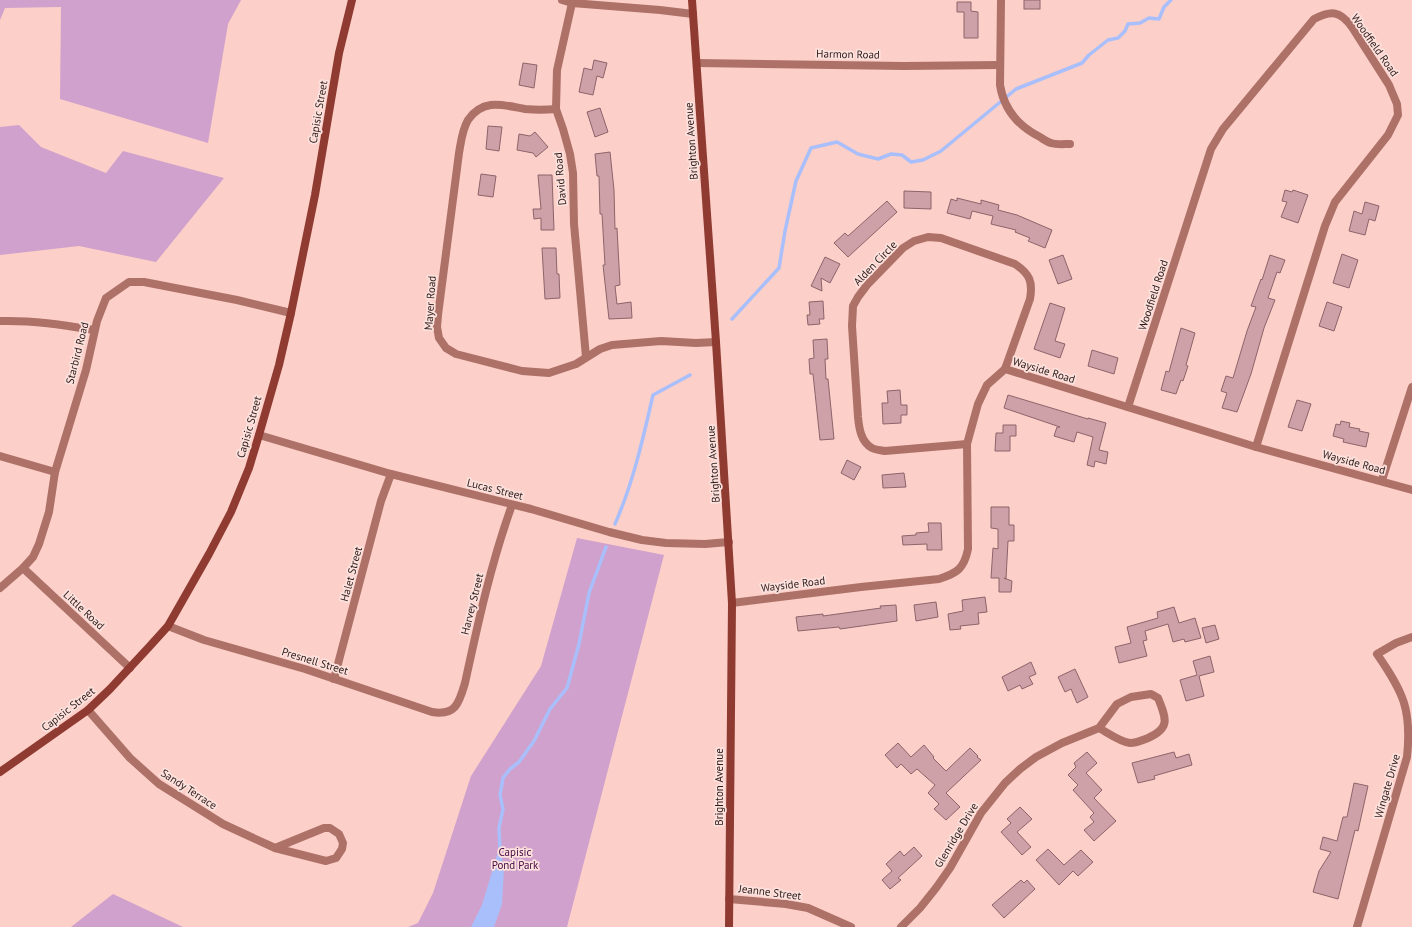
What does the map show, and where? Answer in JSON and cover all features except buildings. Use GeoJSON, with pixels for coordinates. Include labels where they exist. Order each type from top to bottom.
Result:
{"type":"FeatureCollection","features":[{"type":"Feature","properties":{"kind":"main road","name":"Capisic Street"},"geometry":{"type":"LineString","coordinates":[[0,772],[88,710],[130,668],[168,626],[231,512],[249,468],[279,365],[291,313],[314,194],[339,53],[352,0]]}},
{"type":"Feature","properties":{"kind":"main road","name":"Brighton Avenue"},"geometry":{"type":"LineString","coordinates":[[692,0],[716,342],[732,603],[729,927]]}},
{"type":"Feature","properties":{"kind":"street"},"geometry":{"type":"LineString","coordinates":[[562,0],[572,3],[693,14]]}},
{"type":"Feature","properties":{"kind":"street"},"geometry":{"type":"LineString","coordinates":[[1001,0],[999,65],[1000,85],[1002,95],[1010,113],[1016,121],[1032,133],[1051,143],[1070,144]]}},
{"type":"Feature","properties":{"kind":"street","name":"David Road"},"geometry":{"type":"LineString","coordinates":[[572,3],[557,70],[556,109],[570,154],[573,173],[574,224],[586,357]]}},
{"type":"Feature","properties":{"kind":"street","name":"Woodfield Road"},"geometry":{"type":"LineString","coordinates":[[1128,407],[1211,149],[1223,129],[1314,19],[1326,13],[1338,14],[1352,27],[1390,85],[1397,104],[1398,115],[1388,135],[1335,202],[1325,226],[1256,447]]}},
{"type":"Feature","properties":{"kind":"street","name":"Harmon Road"},"geometry":{"type":"LineString","coordinates":[[697,63],[904,66],[999,65]]}},
{"type":"Feature","properties":{"kind":"street","name":"Mayer Road"},"geometry":{"type":"LineString","coordinates":[[556,109],[532,109],[504,105],[490,105],[477,110],[468,120],[463,132],[459,153],[437,327],[439,338],[446,348],[456,354],[522,371],[549,373],[576,364],[600,349],[612,344],[661,341],[696,343],[716,342]]}},
{"type":"Feature","properties":{"kind":"street","name":"Alden Circle"},"geometry":{"type":"LineString","coordinates":[[967,444],[884,451],[872,449],[864,440],[860,431],[858,417],[852,326],[853,306],[858,296],[903,248],[914,241],[928,237],[941,238],[1015,264],[1024,270],[1030,279],[1031,289],[1030,299],[1005,369]]}},
{"type":"Feature","properties":{"kind":"street","name":"Starbird Road"},"geometry":{"type":"LineString","coordinates":[[0,588],[33,557],[39,544],[49,512],[55,472],[86,370],[94,330],[106,298],[129,282],[144,282],[169,286],[291,313]]}},
{"type":"Feature","properties":{"kind":"street"},"geometry":{"type":"LineString","coordinates":[[0,321],[21,320],[94,330]]}},
{"type":"Feature","properties":{"kind":"street","name":"Wayside Road"},"geometry":{"type":"LineString","coordinates":[[732,603],[861,587],[939,580],[959,570],[965,560],[968,549],[967,444],[978,404],[987,385],[1005,369],[1256,447],[1382,480],[1412,490]]}},
{"type":"Feature","properties":{"kind":"street"},"geometry":{"type":"LineString","coordinates":[[1382,480],[1412,388]]}},
{"type":"Feature","properties":{"kind":"street","name":"Lucas Street"},"geometry":{"type":"LineString","coordinates":[[259,435],[391,474],[531,509],[642,540],[666,543],[705,544],[729,542]]}},
{"type":"Feature","properties":{"kind":"street"},"geometry":{"type":"LineString","coordinates":[[0,456],[55,472]]}},
{"type":"Feature","properties":{"kind":"street","name":"Halet Street"},"geometry":{"type":"LineString","coordinates":[[334,679],[381,501],[391,474]]}},
{"type":"Feature","properties":{"kind":"street","name":"Harvey Street"},"geometry":{"type":"LineString","coordinates":[[455,708],[466,683],[482,605],[502,532],[512,505]]}},
{"type":"Feature","properties":{"kind":"street","name":"Little Road"},"geometry":{"type":"LineString","coordinates":[[23,568],[130,668]]}},
{"type":"Feature","properties":{"kind":"street","name":"Presnell Street"},"geometry":{"type":"LineString","coordinates":[[168,626],[204,640],[350,683],[432,712],[444,714],[455,708]]}},
{"type":"Feature","properties":{"kind":"street","name":"Wingate Drive"},"geometry":{"type":"LineString","coordinates":[[1357,927],[1407,757],[1410,740],[1408,714],[1403,695],[1399,686],[1377,654],[1396,643],[1412,637]]}},
{"type":"Feature","properties":{"kind":"street"},"geometry":{"type":"LineString","coordinates":[[1151,694],[1158,698],[1165,722],[1162,730],[1139,742],[1130,743],[1099,728],[1117,704],[1131,697],[1151,694]]}},
{"type":"Feature","properties":{"kind":"street","name":"Sandy Terrace"},"geometry":{"type":"LineString","coordinates":[[88,710],[130,758],[159,784],[223,824],[276,848],[326,861],[331,860],[340,854],[343,844],[339,834],[330,828],[324,828],[276,848]]}},
{"type":"Feature","properties":{"kind":"street","name":"Glenridge Drive"},"geometry":{"type":"LineString","coordinates":[[902,927],[936,888],[950,868],[981,813],[1005,783],[1020,769],[1036,758],[1062,743],[1099,728]]}},
{"type":"Feature","properties":{"kind":"street","name":"Jeanne Street"},"geometry":{"type":"LineString","coordinates":[[729,899],[786,904],[808,908],[851,927]]}},
{"type":"Feature","properties":{"kind":"green space"},"geometry":{"type":"Polygon","coordinates":[[[0,0],[241,0],[228,24],[208,143],[60,99],[61,7],[5,8],[0,20],[0,0]]]}},
{"type":"Feature","properties":{"kind":"green space"},"geometry":{"type":"Polygon","coordinates":[[[19,125],[41,147],[106,173],[123,151],[224,178],[156,262],[79,246],[0,255],[0,127],[19,125]]]}},
{"type":"Feature","properties":{"kind":"green space","name":"Capisic Pond Park"},"geometry":{"type":"Polygon","coordinates":[[[577,538],[664,555],[567,927],[408,927],[418,923],[433,893],[471,776],[541,666],[577,538]]]}},
{"type":"Feature","properties":{"kind":"green space"},"geometry":{"type":"Polygon","coordinates":[[[113,894],[183,927],[71,927],[113,894]]]}},
{"type":"Feature","properties":{"kind":"water"},"geometry":{"type":"Polygon","coordinates":[[[500,845],[504,869],[502,904],[494,927],[471,927],[482,905],[500,845]]]}},
{"type":"Feature","properties":{"kind":"waterway"},"geometry":{"type":"LineString","coordinates":[[732,319],[779,268],[785,231],[796,181],[811,148],[837,142],[858,154],[878,159],[891,154],[902,155],[911,162],[923,160],[941,151],[1016,89],[1082,63],[1089,55],[1108,40],[1118,38],[1125,31],[1128,24],[1140,23],[1149,18],[1159,19],[1164,7],[1171,0]]}},
{"type":"Feature","properties":{"kind":"waterway"},"geometry":{"type":"LineString","coordinates":[[615,524],[632,477],[653,395],[690,375]]}},
{"type":"Feature","properties":{"kind":"waterway"},"geometry":{"type":"LineString","coordinates":[[500,849],[499,828],[503,809],[500,795],[503,778],[510,769],[519,762],[534,741],[550,709],[567,688],[579,644],[589,593],[606,547]]}}]}
